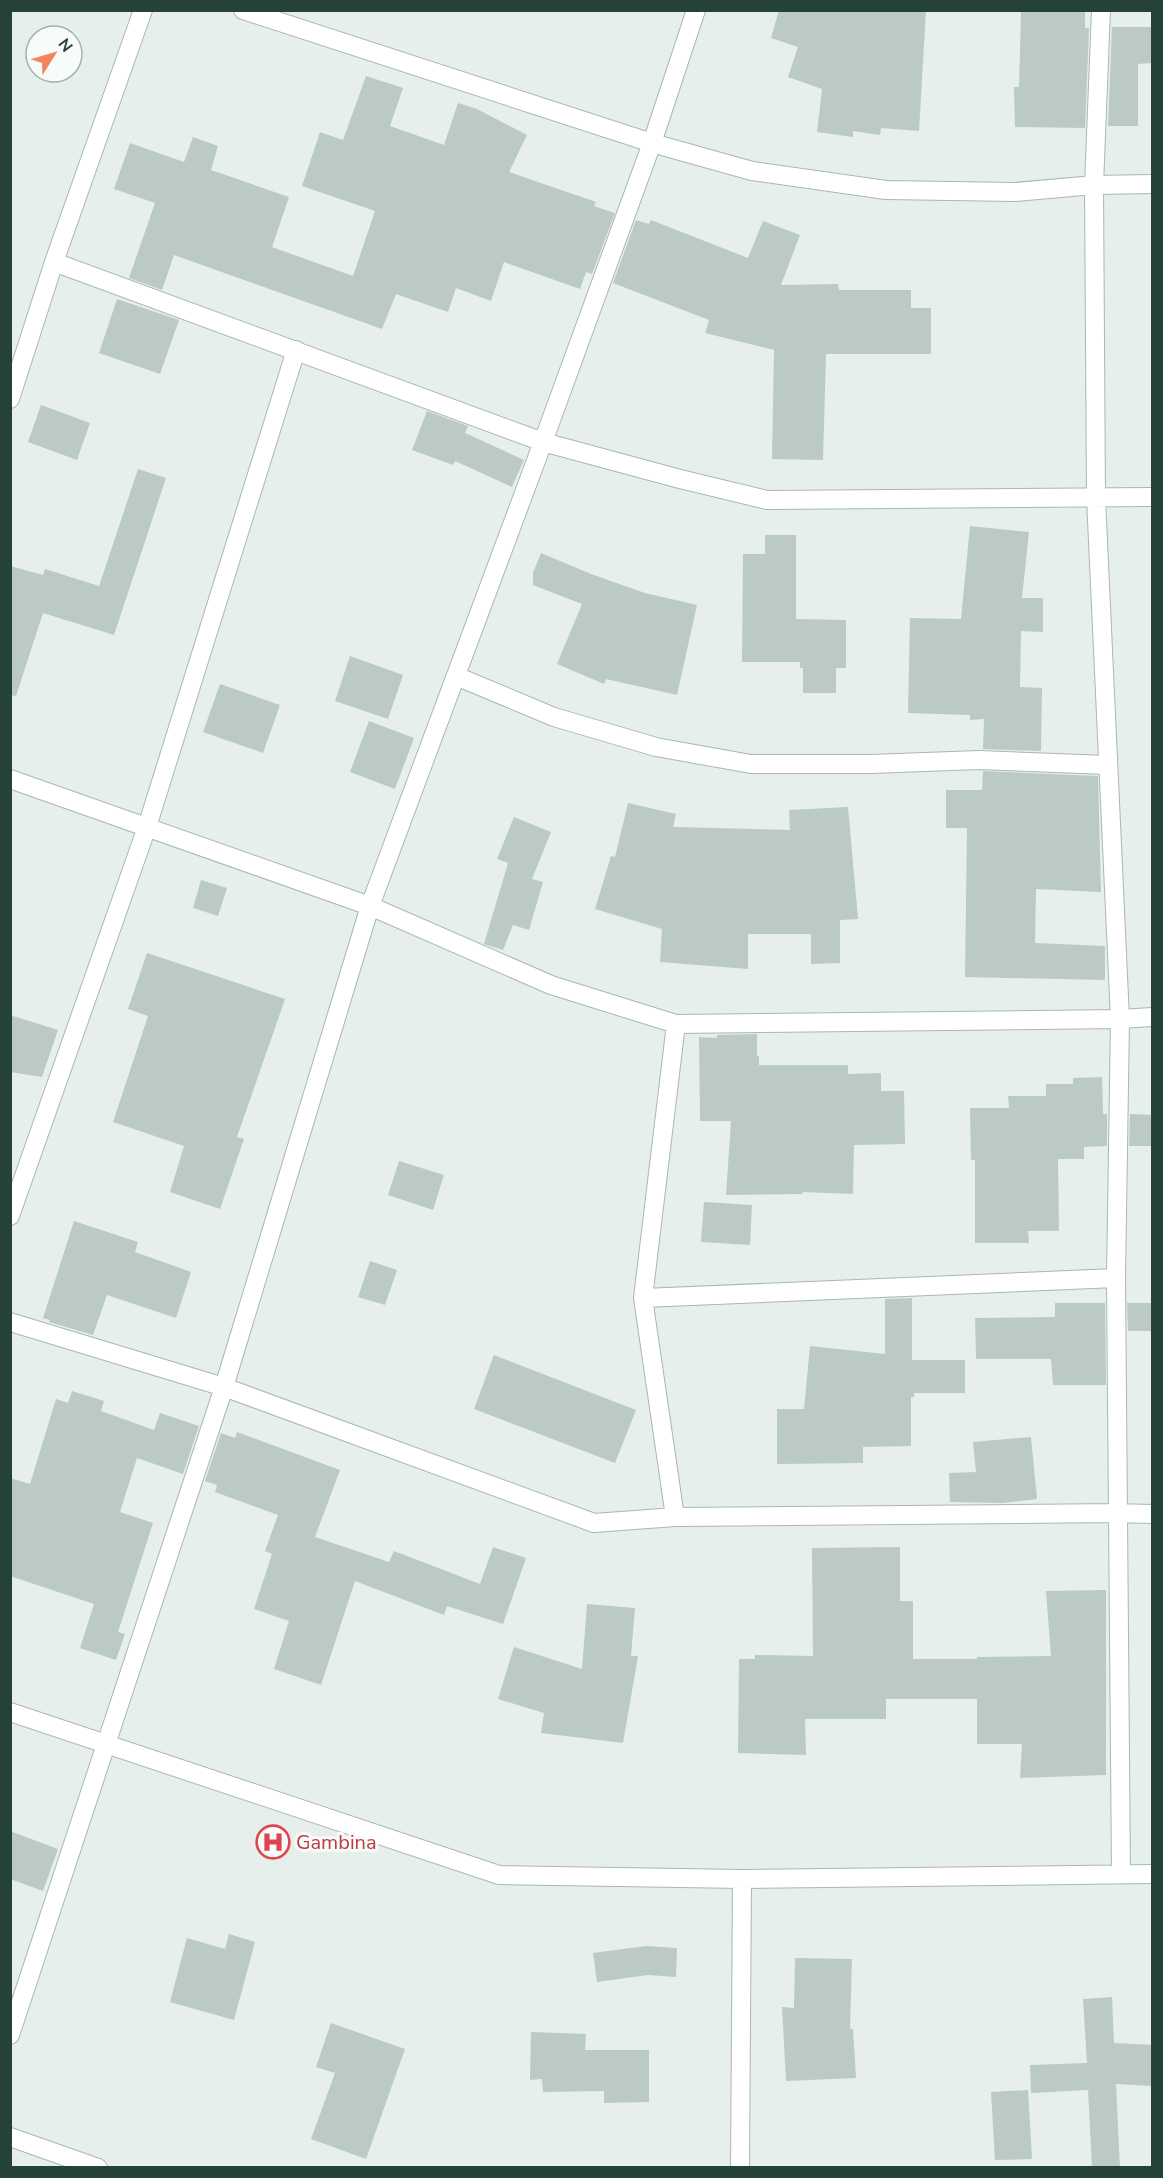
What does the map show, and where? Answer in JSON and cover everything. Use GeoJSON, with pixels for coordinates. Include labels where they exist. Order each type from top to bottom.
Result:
{"type":"FeatureCollection","features":[{"type":"Feature","properties":{"kind":"street"},"geometry":{"type":"LineString","coordinates":[[10,399],[54,262],[143,10]]}},
{"type":"Feature","properties":{"kind":"street"},"geometry":{"type":"LineString","coordinates":[[243,10],[652,143],[752,171],[886,190],[1015,192],[1094,185],[1152,184]]}},
{"type":"Feature","properties":{"kind":"street"},"geometry":{"type":"LineString","coordinates":[[10,2035],[224,1388],[370,906],[652,143],[696,10]]}},
{"type":"Feature","properties":{"kind":"street"},"geometry":{"type":"LineString","coordinates":[[1101,10],[1094,185],[1096,498],[1120,1019],[1116,1278],[1121,1874]]}},
{"type":"Feature","properties":{"kind":"street"},"geometry":{"type":"LineString","coordinates":[[54,262],[543,442],[767,500],[1152,497]]}},
{"type":"Feature","properties":{"kind":"street"},"geometry":{"type":"LineString","coordinates":[[10,1216],[147,827],[296,350]]}},
{"type":"Feature","properties":{"kind":"street"},"geometry":{"type":"LineString","coordinates":[[456,676],[554,717],[656,747],[751,764],[871,764],[980,760],[1108,765]]}},
{"type":"Feature","properties":{"kind":"street"},"geometry":{"type":"LineString","coordinates":[[10,779],[370,906],[550,985],[676,1024],[1152,1017]]}},
{"type":"Feature","properties":{"kind":"street"},"geometry":{"type":"LineString","coordinates":[[675,1516],[643,1298],[676,1024]]}},
{"type":"Feature","properties":{"kind":"street"},"geometry":{"type":"LineString","coordinates":[[643,1298],[1116,1278]]}},
{"type":"Feature","properties":{"kind":"street"},"geometry":{"type":"LineString","coordinates":[[10,1322],[224,1388],[594,1523],[675,1516],[1152,1514]]}},
{"type":"Feature","properties":{"kind":"street"},"geometry":{"type":"LineString","coordinates":[[10,1712],[499,1875],[742,1879],[1152,1874]]}},
{"type":"Feature","properties":{"kind":"street"},"geometry":{"type":"LineString","coordinates":[[740,2168],[742,1879]]}},
{"type":"Feature","properties":{"kind":"street"},"geometry":{"type":"LineString","coordinates":[[10,2137],[98,2168]]}},
{"type":"Feature","properties":{"kind":"building"},"geometry":{"type":"Polygon","coordinates":[[[779,10],[926,10],[919,131],[881,128],[880,135],[853,131],[853,137],[817,132],[822,89],[788,77],[798,47],[771,38],[779,10]]]}},
{"type":"Feature","properties":{"kind":"building"},"geometry":{"type":"Polygon","coordinates":[[[1044,10],[1085,10],[1085,28],[1089,28],[1085,128],[1015,127],[1014,87],[1019,87],[1021,12],[1043,12],[1044,10]]]}},
{"type":"Feature","properties":{"kind":"building"},"geometry":{"type":"Polygon","coordinates":[[[1112,27],[1152,27],[1152,63],[1138,64],[1138,126],[1108,126],[1112,27]]]}},
{"type":"Feature","properties":{"kind":"building"},"geometry":{"type":"Polygon","coordinates":[[[366,76],[403,88],[390,126],[444,145],[458,103],[477,109],[527,135],[509,172],[596,202],[594,206],[615,213],[592,274],[586,272],[580,289],[504,262],[491,301],[456,288],[448,312],[396,294],[382,329],[174,255],[162,290],[129,278],[155,203],[114,189],[130,143],[184,162],[193,137],[218,146],[211,170],[289,197],[272,247],[353,276],[375,211],[302,186],[320,132],[343,140],[366,76]]]}},
{"type":"Feature","properties":{"kind":"building"},"geometry":{"type":"Polygon","coordinates":[[[636,220],[649,224],[651,220],[748,258],[763,221],[800,235],[781,285],[838,284],[839,290],[911,290],[911,308],[931,308],[931,354],[826,354],[823,460],[772,459],[774,350],[705,333],[709,320],[613,283],[636,220]]]}},
{"type":"Feature","properties":{"kind":"building"},"geometry":{"type":"Polygon","coordinates":[[[117,299],[179,320],[160,374],[99,353],[117,299]]]}},
{"type":"Feature","properties":{"kind":"building"},"geometry":{"type":"Polygon","coordinates":[[[41,405],[90,423],[77,460],[28,442],[41,405]]]}},
{"type":"Feature","properties":{"kind":"building"},"geometry":{"type":"Polygon","coordinates":[[[427,411],[468,426],[465,433],[524,460],[512,487],[455,461],[453,465],[412,450],[427,411]]]}},
{"type":"Feature","properties":{"kind":"building"},"geometry":{"type":"Polygon","coordinates":[[[138,469],[166,478],[114,635],[43,613],[16,696],[10,695],[10,566],[43,575],[45,569],[99,586],[138,469]]]}},
{"type":"Feature","properties":{"kind":"building"},"geometry":{"type":"Polygon","coordinates":[[[970,526],[1029,532],[1022,598],[1043,598],[1043,632],[1021,631],[1020,687],[1042,688],[1041,751],[983,749],[984,719],[970,720],[970,715],[908,713],[910,618],[961,619],[970,526]]]}},
{"type":"Feature","properties":{"kind":"building"},"geometry":{"type":"Polygon","coordinates":[[[765,535],[796,535],[796,619],[846,620],[846,668],[836,668],[836,693],[803,693],[803,668],[800,668],[800,662],[742,662],[743,554],[765,554],[765,535]]]}},
{"type":"Feature","properties":{"kind":"building"},"geometry":{"type":"Polygon","coordinates":[[[541,553],[645,593],[697,605],[677,695],[606,679],[604,684],[557,664],[582,604],[533,585],[533,573],[541,553]]]}},
{"type":"Feature","properties":{"kind":"building"},"geometry":{"type":"Polygon","coordinates":[[[350,656],[403,675],[388,719],[335,701],[350,656]]]}},
{"type":"Feature","properties":{"kind":"building"},"geometry":{"type":"Polygon","coordinates":[[[220,684],[280,705],[263,753],[203,732],[220,684]]]}},
{"type":"Feature","properties":{"kind":"building"},"geometry":{"type":"Polygon","coordinates":[[[369,721],[414,738],[395,789],[350,772],[369,721]]]}},
{"type":"Feature","properties":{"kind":"building"},"geometry":{"type":"Polygon","coordinates":[[[983,771],[1098,776],[1101,892],[1036,889],[1035,943],[1105,946],[1105,980],[965,977],[967,828],[946,828],[946,790],[982,790],[983,771]]]}},
{"type":"Feature","properties":{"kind":"building"},"geometry":{"type":"Polygon","coordinates":[[[628,803],[676,814],[673,827],[790,830],[789,810],[848,807],[858,919],[840,920],[840,963],[811,964],[811,934],[748,934],[748,969],[660,962],[662,929],[595,909],[611,856],[615,857],[628,803]]]}},
{"type":"Feature","properties":{"kind":"building"},"geometry":{"type":"Polygon","coordinates":[[[514,817],[551,832],[532,879],[543,882],[529,930],[513,925],[503,950],[484,944],[508,863],[497,859],[514,817]]]}},
{"type":"Feature","properties":{"kind":"building"},"geometry":{"type":"Polygon","coordinates":[[[201,880],[227,888],[218,916],[193,908],[201,880]]]}},
{"type":"Feature","properties":{"kind":"building"},"geometry":{"type":"Polygon","coordinates":[[[147,953],[285,999],[237,1137],[244,1139],[220,1209],[170,1192],[184,1146],[113,1122],[148,1016],[128,1009],[147,953]]]}},
{"type":"Feature","properties":{"kind":"building"},"geometry":{"type":"Polygon","coordinates":[[[10,1015],[58,1030],[42,1077],[10,1072],[10,1015]]]}},
{"type":"Feature","properties":{"kind":"building"},"geometry":{"type":"Polygon","coordinates":[[[757,1034],[759,1065],[848,1065],[848,1074],[881,1073],[881,1091],[904,1091],[905,1144],[854,1145],[853,1194],[802,1192],[803,1194],[726,1195],[731,1121],[700,1121],[699,1037],[717,1038],[717,1035],[757,1034]]]}},
{"type":"Feature","properties":{"kind":"building"},"geometry":{"type":"Polygon","coordinates":[[[1102,1077],[1103,1114],[1107,1114],[1107,1146],[1084,1147],[1084,1159],[1058,1159],[1059,1231],[1028,1231],[1029,1243],[975,1243],[975,1160],[971,1160],[970,1108],[1009,1108],[1008,1096],[1046,1096],[1046,1084],[1073,1084],[1073,1078],[1102,1077]]]}},
{"type":"Feature","properties":{"kind":"building"},"geometry":{"type":"Polygon","coordinates":[[[1130,1114],[1152,1115],[1152,1146],[1129,1146],[1130,1114]]]}},
{"type":"Feature","properties":{"kind":"building"},"geometry":{"type":"Polygon","coordinates":[[[399,1161],[444,1175],[433,1210],[388,1195],[399,1161]]]}},
{"type":"Feature","properties":{"kind":"building"},"geometry":{"type":"Polygon","coordinates":[[[704,1202],[752,1205],[750,1245],[701,1242],[704,1202]]]}},
{"type":"Feature","properties":{"kind":"building"},"geometry":{"type":"Polygon","coordinates":[[[74,1221],[138,1242],[135,1252],[191,1272],[176,1318],[107,1295],[93,1335],[49,1322],[50,1320],[43,1318],[74,1221]]]}},
{"type":"Feature","properties":{"kind":"building"},"geometry":{"type":"Polygon","coordinates":[[[370,1261],[397,1270],[385,1305],[358,1297],[370,1261]]]}},
{"type":"Feature","properties":{"kind":"building"},"geometry":{"type":"Polygon","coordinates":[[[912,1298],[912,1360],[965,1360],[965,1393],[914,1393],[914,1397],[911,1397],[911,1446],[863,1447],[863,1463],[777,1464],[777,1409],[804,1409],[810,1346],[885,1354],[885,1299],[912,1298]]]}},
{"type":"Feature","properties":{"kind":"building"},"geometry":{"type":"Polygon","coordinates":[[[1055,1303],[1105,1303],[1106,1385],[1053,1385],[1051,1359],[976,1359],[975,1318],[1055,1317],[1055,1303]]]}},
{"type":"Feature","properties":{"kind":"building"},"geometry":{"type":"Polygon","coordinates":[[[1127,1303],[1152,1303],[1152,1331],[1128,1331],[1127,1303]]]}},
{"type":"Feature","properties":{"kind":"building"},"geometry":{"type":"Polygon","coordinates":[[[494,1355],[636,1410],[615,1463],[474,1409],[494,1355]]]}},
{"type":"Feature","properties":{"kind":"building"},"geometry":{"type":"Polygon","coordinates":[[[72,1391],[104,1401],[101,1411],[154,1430],[160,1413],[199,1426],[183,1474],[137,1458],[120,1512],[153,1523],[118,1632],[125,1634],[116,1660],[80,1648],[94,1604],[10,1576],[10,1478],[30,1484],[56,1399],[68,1403],[72,1391]]]}},
{"type":"Feature","properties":{"kind":"building"},"geometry":{"type":"Polygon","coordinates":[[[237,1432],[340,1470],[315,1537],[389,1562],[394,1551],[480,1584],[493,1547],[526,1558],[503,1624],[447,1606],[444,1615],[355,1581],[321,1685],[274,1669],[289,1621],[254,1609],[272,1554],[265,1551],[278,1515],[215,1492],[217,1485],[205,1481],[221,1433],[235,1438],[237,1432]]]}},
{"type":"Feature","properties":{"kind":"building"},"geometry":{"type":"Polygon","coordinates":[[[1031,1437],[1037,1499],[1002,1503],[950,1502],[949,1473],[976,1472],[973,1442],[1031,1437]]]}},
{"type":"Feature","properties":{"kind":"building"},"geometry":{"type":"Polygon","coordinates":[[[900,1547],[900,1601],[913,1601],[913,1659],[1051,1656],[1046,1591],[1106,1590],[1106,1775],[1020,1778],[1022,1744],[977,1744],[977,1699],[886,1699],[886,1719],[805,1719],[806,1755],[738,1753],[739,1659],[755,1659],[755,1655],[813,1656],[812,1548],[900,1547]]]}},
{"type":"Feature","properties":{"kind":"building"},"geometry":{"type":"Polygon","coordinates":[[[587,1604],[635,1608],[631,1656],[638,1656],[623,1743],[541,1733],[544,1713],[498,1699],[514,1647],[582,1669],[587,1604]]]}},
{"type":"Feature","properties":{"kind":"building"},"geometry":{"type":"Polygon","coordinates":[[[10,1831],[58,1849],[43,1891],[10,1879],[10,1831]]]}},
{"type":"Feature","properties":{"kind":"building"},"geometry":{"type":"Polygon","coordinates":[[[229,1934],[255,1942],[234,2020],[170,2002],[187,1938],[225,1949],[229,1934]]]}},
{"type":"Feature","properties":{"kind":"building"},"geometry":{"type":"Polygon","coordinates":[[[646,1946],[677,1948],[676,1977],[648,1975],[597,1982],[593,1953],[646,1946]]]}},
{"type":"Feature","properties":{"kind":"building"},"geometry":{"type":"Polygon","coordinates":[[[795,1958],[852,1959],[850,2029],[853,2029],[856,2078],[786,2081],[782,2007],[794,2008],[795,1958]]]}},
{"type":"Feature","properties":{"kind":"building"},"geometry":{"type":"Polygon","coordinates":[[[1112,1997],[1114,2043],[1152,2045],[1152,2086],[1116,2084],[1120,2168],[1092,2168],[1088,2090],[1031,2093],[1030,2065],[1087,2063],[1083,1999],[1112,1997]]]}},
{"type":"Feature","properties":{"kind":"building"},"geometry":{"type":"Polygon","coordinates":[[[331,2023],[405,2049],[366,2159],[311,2139],[335,2073],[316,2067],[331,2023]]]}},
{"type":"Feature","properties":{"kind":"building"},"geometry":{"type":"Polygon","coordinates":[[[531,2032],[586,2034],[585,2050],[649,2050],[649,2102],[604,2103],[604,2091],[543,2092],[542,2079],[530,2080],[531,2032]]]}},
{"type":"Feature","properties":{"kind":"building"},"geometry":{"type":"Polygon","coordinates":[[[1028,2090],[1032,2159],[995,2160],[991,2092],[1028,2090]]]}},
{"type":"Feature","properties":{"kind":"place","name":"Gambina"},"geometry":{"type":"Point","coordinates":[273,1842]}}]}
